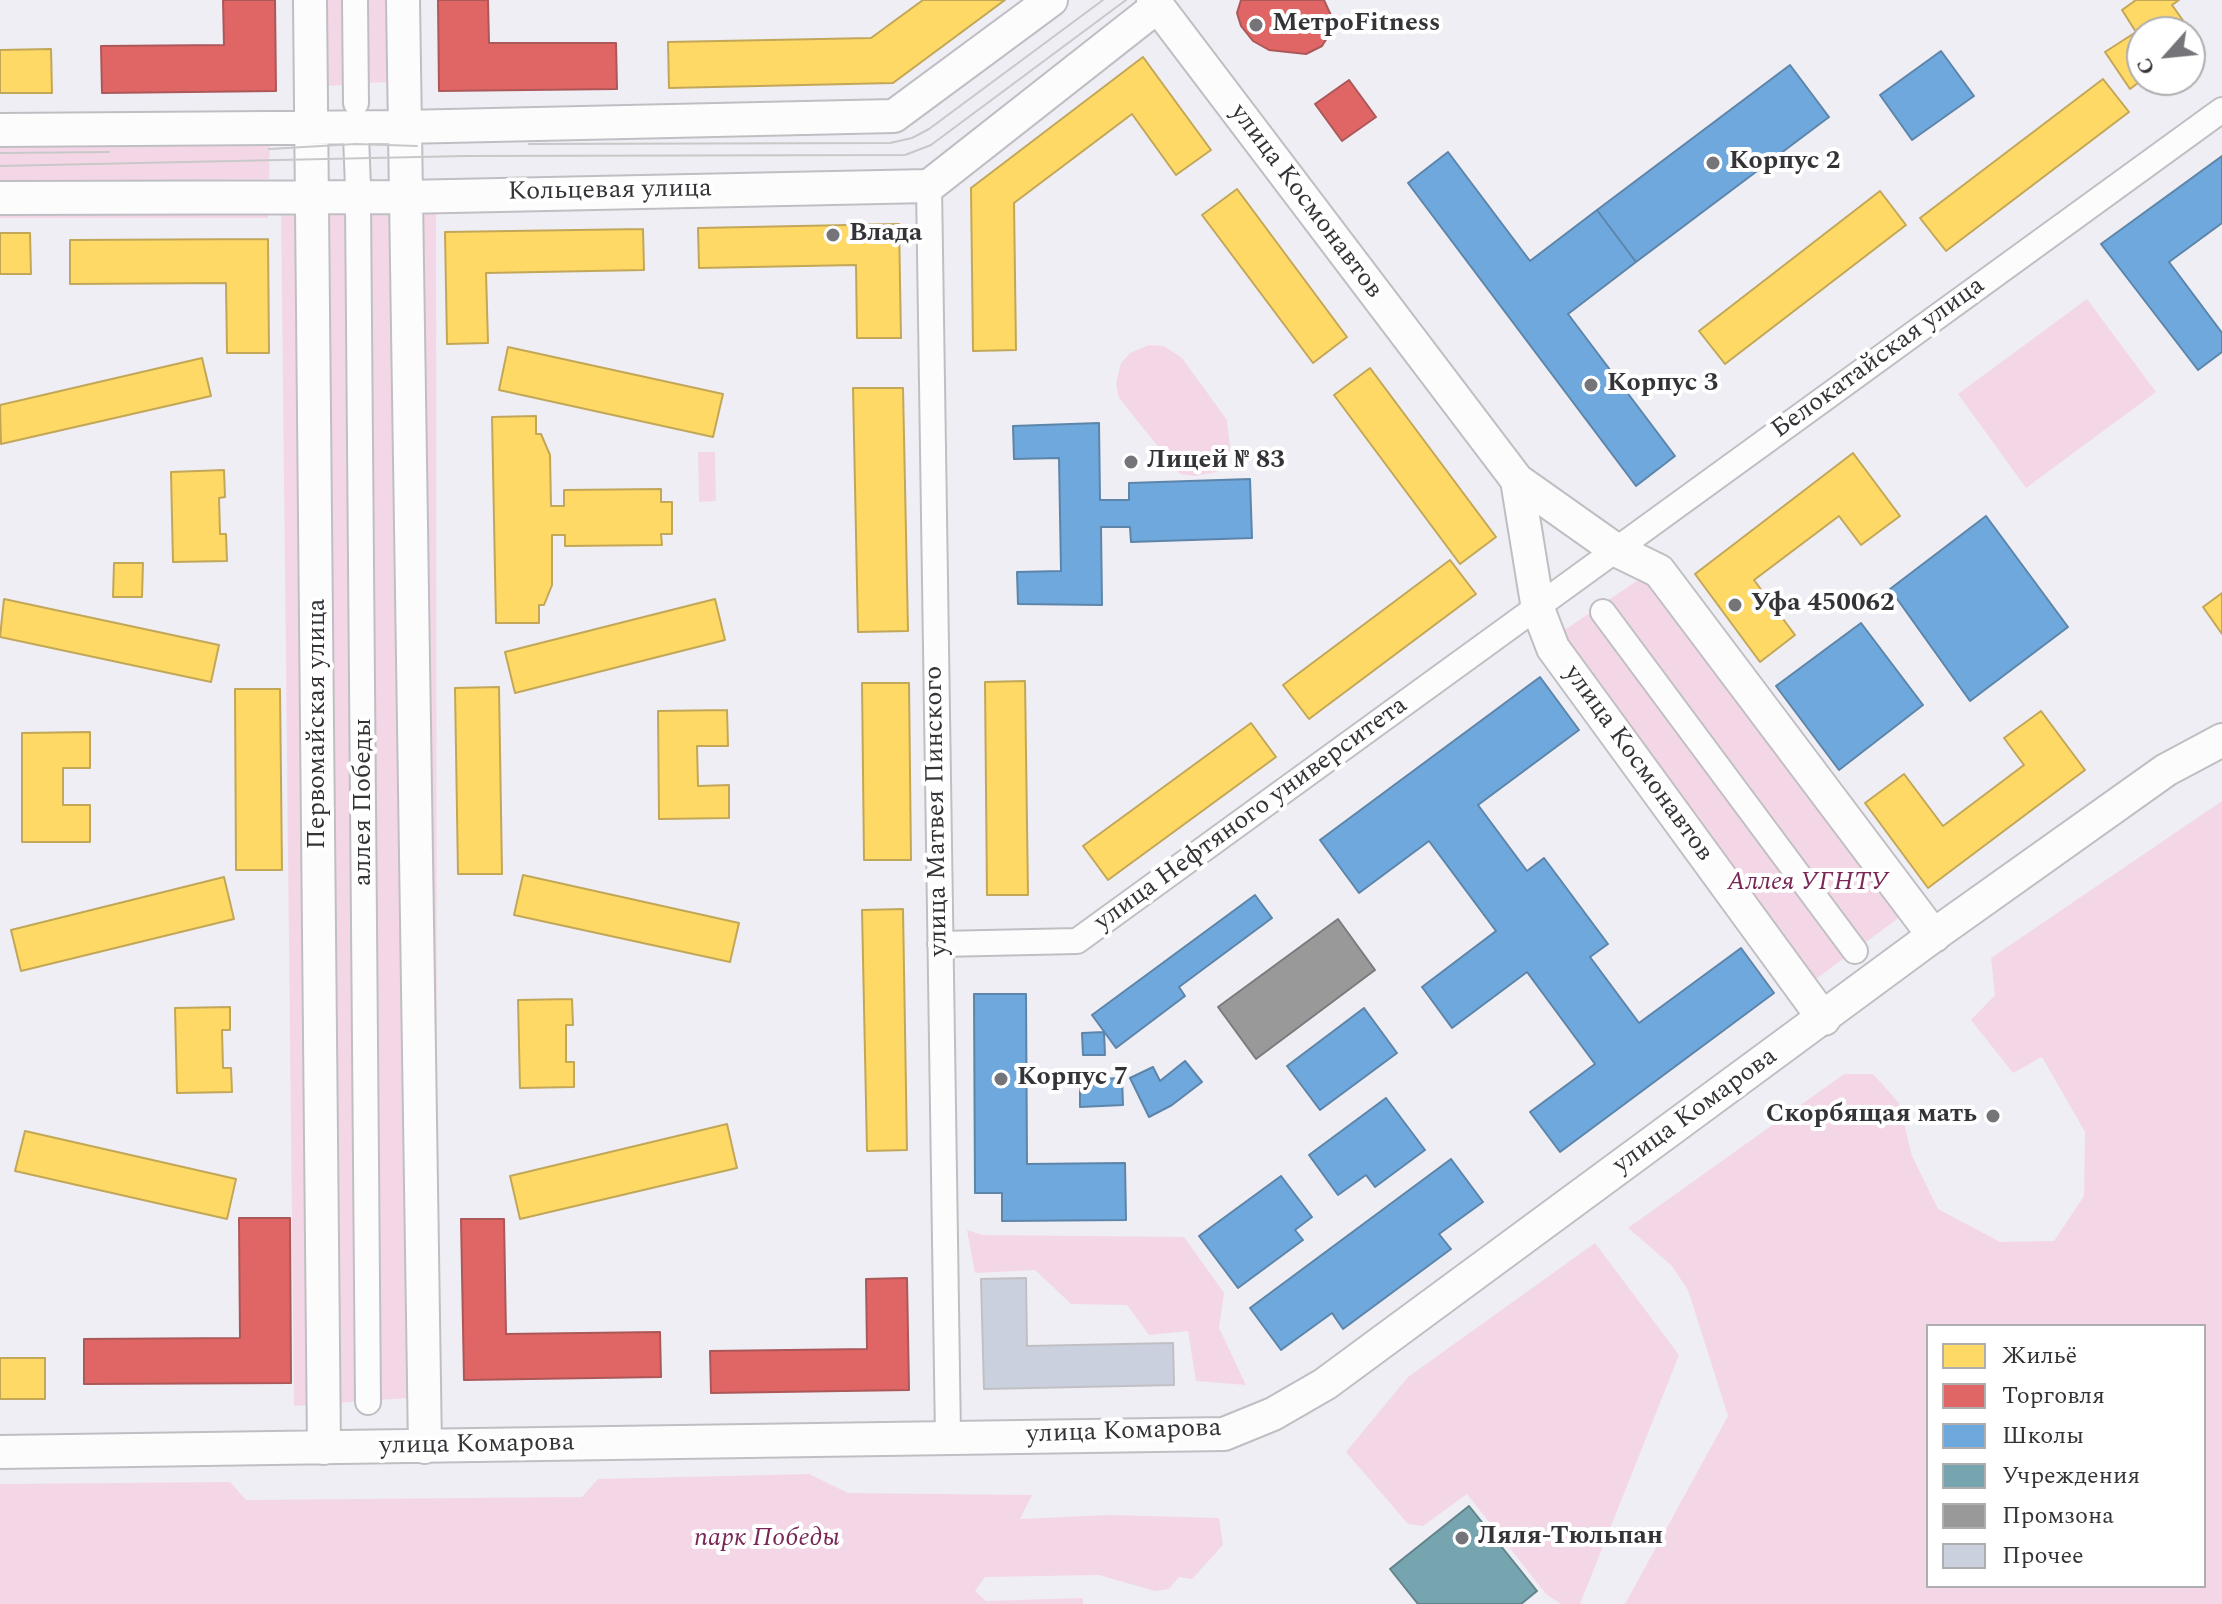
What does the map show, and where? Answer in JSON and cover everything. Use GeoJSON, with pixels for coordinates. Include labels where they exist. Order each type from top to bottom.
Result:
{"type":"FeatureCollection","features":[{"type":"Feature","properties":{"kind":"street","name":"Первомайская улица"},"geometry":{"type":"LineString","coordinates":[[310,0],[315,196],[324,1448]]}},
{"type":"Feature","properties":{"kind":"street"},"geometry":{"type":"LineString","coordinates":[[355,0],[356,103]]}},
{"type":"Feature","properties":{"kind":"street"},"geometry":{"type":"LineString","coordinates":[[403,0],[425,1447]]}},
{"type":"Feature","properties":{"kind":"street"},"geometry":{"type":"LineString","coordinates":[[0,130],[403,127],[894,116],[1051,0]]}},
{"type":"Feature","properties":{"kind":"street"},"geometry":{"type":"LineString","coordinates":[[929,186],[1155,3]]}},
{"type":"Feature","properties":{"kind":"street","name":"улица Космонавтов"},"geometry":{"type":"LineString","coordinates":[[1155,3],[1517,480],[1616,550],[1659,571],[1934,936]]}},
{"type":"Feature","properties":{"kind":"street","name":"Белокатайская улица"},"geometry":{"type":"LineString","coordinates":[[1538,609],[2222,110]]}},
{"type":"Feature","properties":{"kind":"street","name":"аллея Победы"},"geometry":{"type":"LineString","coordinates":[[356,136],[368,1402]]}},
{"type":"Feature","properties":{"kind":"street","name":"Кольцевая улица"},"geometry":{"type":"LineString","coordinates":[[0,198],[404,197],[929,186]]}},
{"type":"Feature","properties":{"kind":"street","name":"улица Матвея Пинского"},"geometry":{"type":"LineString","coordinates":[[929,186],[948,1437]]}},
{"type":"Feature","properties":{"kind":"street","name":"улица Космонавтов"},"geometry":{"type":"LineString","coordinates":[[1517,480],[1538,609],[1553,648],[1824,1019]]}},
{"type":"Feature","properties":{"kind":"street","name":"улица Нефтяного университета"},"geometry":{"type":"LineString","coordinates":[[940,944],[1077,941],[1538,609]]}},
{"type":"Feature","properties":{"kind":"street"},"geometry":{"type":"LineString","coordinates":[[1603,612],[1855,951]]}},
{"type":"Feature","properties":{"kind":"street","name":"улица Комарова"},"geometry":{"type":"LineString","coordinates":[[0,1452],[1224,1434],[1273,1414],[1325,1384],[1934,936],[2166,770],[2222,740]]}},
{"type":"Feature","properties":{"kind":"green space"},"geometry":{"type":"Polygon","coordinates":[[[323,0],[346,0],[346,85],[323,86],[323,0]]]}},
{"type":"Feature","properties":{"kind":"green space"},"geometry":{"type":"Polygon","coordinates":[[[366,0],[389,0],[389,82],[367,83],[366,0]]]}},
{"type":"Feature","properties":{"kind":"green space"},"geometry":{"type":"Polygon","coordinates":[[[270,136],[269,179],[0,182],[0,139],[270,136]]]}},
{"type":"Feature","properties":{"kind":"green space"},"geometry":{"type":"Polygon","coordinates":[[[436,203],[437,1396],[294,1406],[281,204],[436,203]]]}},
{"type":"Feature","properties":{"kind":"green space"},"geometry":{"type":"Polygon","coordinates":[[[0,205],[266,206],[268,218],[0,218],[0,205]]]}},
{"type":"Feature","properties":{"kind":"green space"},"geometry":{"type":"Polygon","coordinates":[[[2087,299],[2156,392],[2026,488],[1958,394],[2087,299]]]}},
{"type":"Feature","properties":{"kind":"green space"},"geometry":{"type":"Polygon","coordinates":[[[1149,345],[1164,346],[1182,358],[1227,420],[1231,457],[1216,472],[1195,476],[1180,474],[1119,398],[1116,384],[1121,363],[1130,353],[1149,345]]]}},
{"type":"Feature","properties":{"kind":"green space"},"geometry":{"type":"Polygon","coordinates":[[[698,452],[715,452],[716,501],[699,502],[698,452]]]}},
{"type":"Feature","properties":{"kind":"green space","name":"Аллея УГНТУ"},"geometry":{"type":"Polygon","coordinates":[[[1659,571],[1912,908],[1801,990],[1550,640],[1641,578],[1659,571]]]}},
{"type":"Feature","properties":{"kind":"green space"},"geometry":{"type":"Polygon","coordinates":[[[2222,801],[2222,1604],[1625,1604],[1728,1416],[1688,1290],[1671,1265],[1628,1228],[1844,1074],[1873,1074],[1899,1103],[1912,1156],[1938,1209],[2000,1242],[2054,1241],[2084,1196],[2085,1132],[2042,1057],[2013,1073],[1971,1020],[1995,995],[1991,958],[2222,801]]]}},
{"type":"Feature","properties":{"kind":"green space"},"geometry":{"type":"Polygon","coordinates":[[[967,1230],[982,1235],[1184,1237],[1224,1293],[1219,1328],[1246,1385],[1196,1381],[1188,1331],[1149,1335],[1127,1305],[1071,1304],[1035,1270],[975,1273],[967,1230]]]}},
{"type":"Feature","properties":{"kind":"green space"},"geometry":{"type":"Polygon","coordinates":[[[1595,1243],[1679,1355],[1580,1604],[1561,1604],[1546,1594],[1467,1494],[1423,1526],[1408,1524],[1346,1452],[1408,1377],[1595,1243]]]}},
{"type":"Feature","properties":{"kind":"green space","name":"парк Победы"},"geometry":{"type":"Polygon","coordinates":[[[809,1474],[848,1493],[1032,1495],[1020,1519],[1109,1515],[1219,1518],[1223,1545],[1192,1579],[1179,1577],[1169,1589],[1155,1591],[1099,1575],[985,1577],[975,1591],[986,1601],[1083,1598],[1083,1604],[0,1604],[0,1484],[230,1482],[246,1500],[582,1497],[598,1479],[809,1474]]]}},
{"type":"Feature","properties":{"kind":"building: Жильё"},"geometry":{"type":"Polygon","coordinates":[[[923,0],[1005,0],[893,83],[669,88],[668,42],[871,38],[923,0]]]}},
{"type":"Feature","properties":{"kind":"building: Жильё"},"geometry":{"type":"Polygon","coordinates":[[[2136,0],[2179,0],[2172,5],[2180,16],[2126,16],[2122,10],[2136,0]]]}},
{"type":"Feature","properties":{"kind":"building: Жильё"},"geometry":{"type":"Polygon","coordinates":[[[2126,38],[2126,83],[2105,52],[2126,38]]]}},
{"type":"Feature","properties":{"kind":"building: Жильё"},"geometry":{"type":"Polygon","coordinates":[[[51,49],[52,93],[0,93],[0,50],[51,49]]]}},
{"type":"Feature","properties":{"kind":"building: Жильё"},"geometry":{"type":"Polygon","coordinates":[[[1143,57],[1211,150],[1176,175],[1132,114],[1014,203],[1016,350],[973,351],[971,188],[1143,57]]]}},
{"type":"Feature","properties":{"kind":"building: Жильё"},"geometry":{"type":"Polygon","coordinates":[[[2103,79],[2129,112],[1946,251],[1920,218],[2103,79]]]}},
{"type":"Feature","properties":{"kind":"building: Жильё"},"geometry":{"type":"Polygon","coordinates":[[[1237,189],[1347,337],[1313,363],[1202,215],[1237,189]]]}},
{"type":"Feature","properties":{"kind":"building: Жильё"},"geometry":{"type":"Polygon","coordinates":[[[1880,191],[1906,225],[1725,364],[1699,331],[1880,191]]]}},
{"type":"Feature","properties":{"kind":"building: Жильё"},"geometry":{"type":"Polygon","coordinates":[[[899,224],[901,338],[857,338],[856,265],[699,268],[698,228],[899,224]]]}},
{"type":"Feature","properties":{"kind":"building: Жильё"},"geometry":{"type":"Polygon","coordinates":[[[643,229],[644,270],[486,273],[488,343],[447,344],[445,232],[643,229]]]}},
{"type":"Feature","properties":{"kind":"building: Жильё"},"geometry":{"type":"Polygon","coordinates":[[[0,233],[30,233],[31,274],[0,274],[0,233]]]}},
{"type":"Feature","properties":{"kind":"building: Жильё"},"geometry":{"type":"Polygon","coordinates":[[[268,239],[269,353],[227,353],[226,283],[70,284],[70,240],[268,239]]]}},
{"type":"Feature","properties":{"kind":"building: Жильё"},"geometry":{"type":"Polygon","coordinates":[[[508,347],[723,394],[713,437],[499,390],[508,347]]]}},
{"type":"Feature","properties":{"kind":"building: Жильё"},"geometry":{"type":"Polygon","coordinates":[[[202,358],[211,396],[1,444],[0,405],[202,358]]]}},
{"type":"Feature","properties":{"kind":"building: Жильё"},"geometry":{"type":"Polygon","coordinates":[[[1370,368],[1496,537],[1460,564],[1334,395],[1370,368]]]}},
{"type":"Feature","properties":{"kind":"building: Жильё"},"geometry":{"type":"Polygon","coordinates":[[[853,388],[903,388],[908,631],[858,632],[853,388]]]}},
{"type":"Feature","properties":{"kind":"building: Жильё"},"geometry":{"type":"Polygon","coordinates":[[[536,416],[536,434],[541,434],[550,455],[551,506],[564,506],[564,490],[661,489],[661,502],[672,502],[672,534],[661,534],[662,545],[565,546],[565,535],[552,535],[552,585],[544,605],[539,605],[539,623],[496,623],[492,417],[536,416]]]}},
{"type":"Feature","properties":{"kind":"building: Жильё"},"geometry":{"type":"Polygon","coordinates":[[[1853,453],[1900,516],[1861,545],[1839,516],[1754,580],[1795,635],[1760,662],[1695,574],[1853,453]]]}},
{"type":"Feature","properties":{"kind":"building: Жильё"},"geometry":{"type":"Polygon","coordinates":[[[224,470],[225,497],[219,498],[220,534],[226,534],[227,561],[173,562],[171,472],[224,470]]]}},
{"type":"Feature","properties":{"kind":"building: Жильё"},"geometry":{"type":"Polygon","coordinates":[[[1450,560],[1476,594],[1309,719],[1283,685],[1450,560]]]}},
{"type":"Feature","properties":{"kind":"building: Жильё"},"geometry":{"type":"Polygon","coordinates":[[[114,563],[143,563],[142,597],[113,597],[114,563]]]}},
{"type":"Feature","properties":{"kind":"building: Жильё"},"geometry":{"type":"Polygon","coordinates":[[[2222,593],[2222,634],[2203,607],[2222,593]]]}},
{"type":"Feature","properties":{"kind":"building: Жильё"},"geometry":{"type":"Polygon","coordinates":[[[4,599],[219,645],[211,682],[0,637],[4,599]]]}},
{"type":"Feature","properties":{"kind":"building: Жильё"},"geometry":{"type":"Polygon","coordinates":[[[715,599],[725,640],[515,693],[505,652],[715,599]]]}},
{"type":"Feature","properties":{"kind":"building: Жильё"},"geometry":{"type":"Polygon","coordinates":[[[1025,681],[1028,895],[987,895],[985,682],[1025,681]]]}},
{"type":"Feature","properties":{"kind":"building: Жильё"},"geometry":{"type":"Polygon","coordinates":[[[862,683],[909,683],[911,860],[864,860],[862,683]]]}},
{"type":"Feature","properties":{"kind":"building: Жильё"},"geometry":{"type":"Polygon","coordinates":[[[499,687],[502,874],[458,874],[455,688],[499,687]]]}},
{"type":"Feature","properties":{"kind":"building: Жильё"},"geometry":{"type":"Polygon","coordinates":[[[235,689],[280,689],[282,870],[236,870],[235,689]]]}},
{"type":"Feature","properties":{"kind":"building: Жильё"},"geometry":{"type":"Polygon","coordinates":[[[727,710],[728,746],[697,746],[698,786],[729,785],[729,818],[659,819],[658,711],[727,710]]]}},
{"type":"Feature","properties":{"kind":"building: Жильё"},"geometry":{"type":"Polygon","coordinates":[[[2041,711],[2085,770],[1928,888],[1865,803],[1904,774],[1943,826],[2024,765],[2004,738],[2041,711]]]}},
{"type":"Feature","properties":{"kind":"building: Жильё"},"geometry":{"type":"Polygon","coordinates":[[[1251,723],[1276,757],[1108,880],[1083,846],[1251,723]]]}},
{"type":"Feature","properties":{"kind":"building: Жильё"},"geometry":{"type":"Polygon","coordinates":[[[90,732],[90,768],[63,768],[63,805],[90,805],[90,842],[22,842],[22,733],[90,732]]]}},
{"type":"Feature","properties":{"kind":"building: Жильё"},"geometry":{"type":"Polygon","coordinates":[[[523,875],[739,923],[730,962],[514,915],[523,875]]]}},
{"type":"Feature","properties":{"kind":"building: Жильё"},"geometry":{"type":"Polygon","coordinates":[[[224,877],[234,919],[21,971],[11,930],[224,877]]]}},
{"type":"Feature","properties":{"kind":"building: Жильё"},"geometry":{"type":"Polygon","coordinates":[[[903,909],[907,1150],[867,1151],[862,910],[903,909]]]}},
{"type":"Feature","properties":{"kind":"building: Жильё"},"geometry":{"type":"Polygon","coordinates":[[[572,999],[573,1025],[566,1025],[566,1062],[574,1062],[574,1087],[520,1088],[518,1000],[572,999]]]}},
{"type":"Feature","properties":{"kind":"building: Жильё"},"geometry":{"type":"Polygon","coordinates":[[[230,1007],[230,1030],[222,1030],[223,1068],[231,1068],[232,1092],[177,1093],[175,1008],[230,1007]]]}},
{"type":"Feature","properties":{"kind":"building: Жильё"},"geometry":{"type":"Polygon","coordinates":[[[727,1124],[737,1168],[520,1219],[510,1176],[727,1124]]]}},
{"type":"Feature","properties":{"kind":"building: Жильё"},"geometry":{"type":"Polygon","coordinates":[[[25,1131],[236,1179],[227,1219],[15,1171],[25,1131]]]}},
{"type":"Feature","properties":{"kind":"building: Жильё"},"geometry":{"type":"Polygon","coordinates":[[[0,1358],[45,1358],[45,1399],[0,1399],[0,1358]]]}},
{"type":"Feature","properties":{"kind":"building: Торговля"},"geometry":{"type":"Polygon","coordinates":[[[223,0],[275,0],[276,91],[102,93],[101,46],[224,45],[223,0]]]}},
{"type":"Feature","properties":{"kind":"building: Торговля"},"geometry":{"type":"Polygon","coordinates":[[[438,0],[488,0],[489,43],[616,43],[617,89],[439,91],[438,0]]]}},
{"type":"Feature","properties":{"kind":"building: Торговля"},"geometry":{"type":"Polygon","coordinates":[[[1241,0],[1324,0],[1334,22],[1322,46],[1306,54],[1269,50],[1253,41],[1241,26],[1237,13],[1241,0]]]}},
{"type":"Feature","properties":{"kind":"building: Торговля"},"geometry":{"type":"Polygon","coordinates":[[[1349,80],[1376,117],[1342,141],[1315,104],[1349,80]]]}},
{"type":"Feature","properties":{"kind":"building: Торговля"},"geometry":{"type":"Polygon","coordinates":[[[239,1218],[290,1218],[291,1383],[84,1384],[84,1339],[240,1338],[239,1218]]]}},
{"type":"Feature","properties":{"kind":"building: Торговля"},"geometry":{"type":"Polygon","coordinates":[[[461,1219],[504,1219],[506,1334],[660,1332],[661,1377],[464,1380],[461,1219]]]}},
{"type":"Feature","properties":{"kind":"building: Торговля"},"geometry":{"type":"Polygon","coordinates":[[[907,1278],[909,1390],[711,1393],[710,1351],[867,1349],[866,1279],[907,1278]]]}},
{"type":"Feature","properties":{"kind":"building: Школы"},"geometry":{"type":"Polygon","coordinates":[[[1941,51],[1974,96],[1912,140],[1880,95],[1941,51]]]}},
{"type":"Feature","properties":{"kind":"building: Школы","name":"Корпус 2"},"geometry":{"type":"Polygon","coordinates":[[[1790,65],[1829,117],[1636,262],[1597,210],[1790,65]]]}},
{"type":"Feature","properties":{"kind":"building: Школы","name":"Корпус 3"},"geometry":{"type":"Polygon","coordinates":[[[1448,152],[1530,261],[1597,210],[1636,262],[1568,314],[1675,456],[1636,486],[1408,183],[1448,152]]]}},
{"type":"Feature","properties":{"kind":"building: Школы"},"geometry":{"type":"Polygon","coordinates":[[[2222,156],[2222,223],[2169,262],[2222,333],[2222,352],[2198,370],[2101,244],[2222,156]]]}},
{"type":"Feature","properties":{"kind":"building: Школы"},"geometry":{"type":"Polygon","coordinates":[[[1099,423],[1100,500],[1129,500],[1129,483],[1250,479],[1252,538],[1131,542],[1130,527],[1101,527],[1102,605],[1018,604],[1017,572],[1061,571],[1059,458],[1014,459],[1013,426],[1099,423]]]}},
{"type":"Feature","properties":{"kind":"building: Школы"},"geometry":{"type":"Polygon","coordinates":[[[1986,516],[2068,627],[1970,701],[1890,589],[1986,516]]]}},
{"type":"Feature","properties":{"kind":"building: Школы"},"geometry":{"type":"Polygon","coordinates":[[[1861,623],[1923,705],[1839,770],[1776,686],[1861,623]]]}},
{"type":"Feature","properties":{"kind":"building: Школы"},"geometry":{"type":"Polygon","coordinates":[[[1540,677],[1579,730],[1478,805],[1527,871],[1544,858],[1608,944],[1590,957],[1639,1023],[1741,948],[1774,993],[1560,1152],[1530,1112],[1595,1064],[1527,972],[1452,1028],[1422,987],[1496,931],[1429,841],[1359,893],[1320,840],[1540,677]]]}},
{"type":"Feature","properties":{"kind":"building: Школы"},"geometry":{"type":"Polygon","coordinates":[[[1255,895],[1272,918],[1179,987],[1185,996],[1116,1048],[1092,1015],[1255,895]]]}},
{"type":"Feature","properties":{"kind":"building: Школы","name":"Корпус 7"},"geometry":{"type":"Polygon","coordinates":[[[974,994],[1026,994],[1027,1164],[1125,1163],[1126,1220],[1002,1221],[1002,1193],[975,1193],[974,994]]]}},
{"type":"Feature","properties":{"kind":"building: Школы"},"geometry":{"type":"Polygon","coordinates":[[[1364,1008],[1397,1053],[1320,1110],[1287,1066],[1364,1008]]]}},
{"type":"Feature","properties":{"kind":"building: Школы"},"geometry":{"type":"Polygon","coordinates":[[[1104,1032],[1105,1055],[1083,1055],[1082,1033],[1104,1032]]]}},
{"type":"Feature","properties":{"kind":"building: Школы"},"geometry":{"type":"Polygon","coordinates":[[[1185,1061],[1202,1082],[1172,1105],[1149,1117],[1130,1078],[1153,1067],[1160,1081],[1185,1061]]]}},
{"type":"Feature","properties":{"kind":"building: Школы"},"geometry":{"type":"Polygon","coordinates":[[[1122,1078],[1123,1105],[1080,1107],[1080,1080],[1122,1078]]]}},
{"type":"Feature","properties":{"kind":"building: Школы"},"geometry":{"type":"Polygon","coordinates":[[[1386,1098],[1425,1150],[1375,1187],[1366,1175],[1338,1195],[1309,1155],[1386,1098]]]}},
{"type":"Feature","properties":{"kind":"building: Школы"},"geometry":{"type":"Polygon","coordinates":[[[1451,1159],[1483,1202],[1439,1234],[1451,1249],[1343,1329],[1332,1313],[1281,1350],[1250,1308],[1451,1159]]]}},
{"type":"Feature","properties":{"kind":"building: Школы"},"geometry":{"type":"Polygon","coordinates":[[[1281,1176],[1312,1217],[1295,1230],[1303,1240],[1238,1288],[1199,1236],[1281,1176]]]}},
{"type":"Feature","properties":{"kind":"building: Учреждения","name":"Ляля-Тюльпан"},"geometry":{"type":"Polygon","coordinates":[[[1469,1506],[1537,1591],[1521,1604],[1418,1604],[1390,1569],[1469,1506]]]}},
{"type":"Feature","properties":{"kind":"building: Промзона"},"geometry":{"type":"Polygon","coordinates":[[[1338,919],[1375,970],[1256,1059],[1218,1007],[1338,919]]]}},
{"type":"Feature","properties":{"kind":"building: Прочее"},"geometry":{"type":"Polygon","coordinates":[[[1026,1278],[1027,1346],[1173,1343],[1174,1385],[984,1389],[981,1279],[1026,1278]]]}},
{"type":"Feature","properties":{"kind":"tram line"},"geometry":{"type":"LineString","coordinates":[[529,144],[890,143],[912,138],[929,129],[1103,0]]}},
{"type":"Feature","properties":{"kind":"tram line"},"geometry":{"type":"LineString","coordinates":[[0,166],[465,156],[905,155],[931,145],[1126,0]]}},
{"type":"Feature","properties":{"kind":"tram line"},"geometry":{"type":"LineString","coordinates":[[269,149],[356,144],[417,146]]}},
{"type":"Feature","properties":{"kind":"tram line"},"geometry":{"type":"LineString","coordinates":[[0,153],[109,152]]}},
{"type":"Feature","properties":{"kind":"place","name":"МетроFitness"},"geometry":{"type":"Point","coordinates":[1256,25]}},
{"type":"Feature","properties":{"kind":"place","name":"Корпус 2"},"geometry":{"type":"Point","coordinates":[1713,163]}},
{"type":"Feature","properties":{"kind":"place","name":"Влада"},"geometry":{"type":"Point","coordinates":[833,235]}},
{"type":"Feature","properties":{"kind":"place","name":"Корпус 3"},"geometry":{"type":"Point","coordinates":[1591,385]}},
{"type":"Feature","properties":{"kind":"place","name":"Лицей № 83"},"geometry":{"type":"Point","coordinates":[1131,462]}},
{"type":"Feature","properties":{"kind":"place","name":"Уфа 450062"},"geometry":{"type":"Point","coordinates":[1735,605]}},
{"type":"Feature","properties":{"kind":"place","name":"Корпус 7"},"geometry":{"type":"Point","coordinates":[1001,1079]}},
{"type":"Feature","properties":{"kind":"place","name":"Скорбящая мать"},"geometry":{"type":"Point","coordinates":[1993,1116]}},
{"type":"Feature","properties":{"kind":"place","name":"Ляля-Тюльпан"},"geometry":{"type":"Point","coordinates":[1462,1538]}}]}
